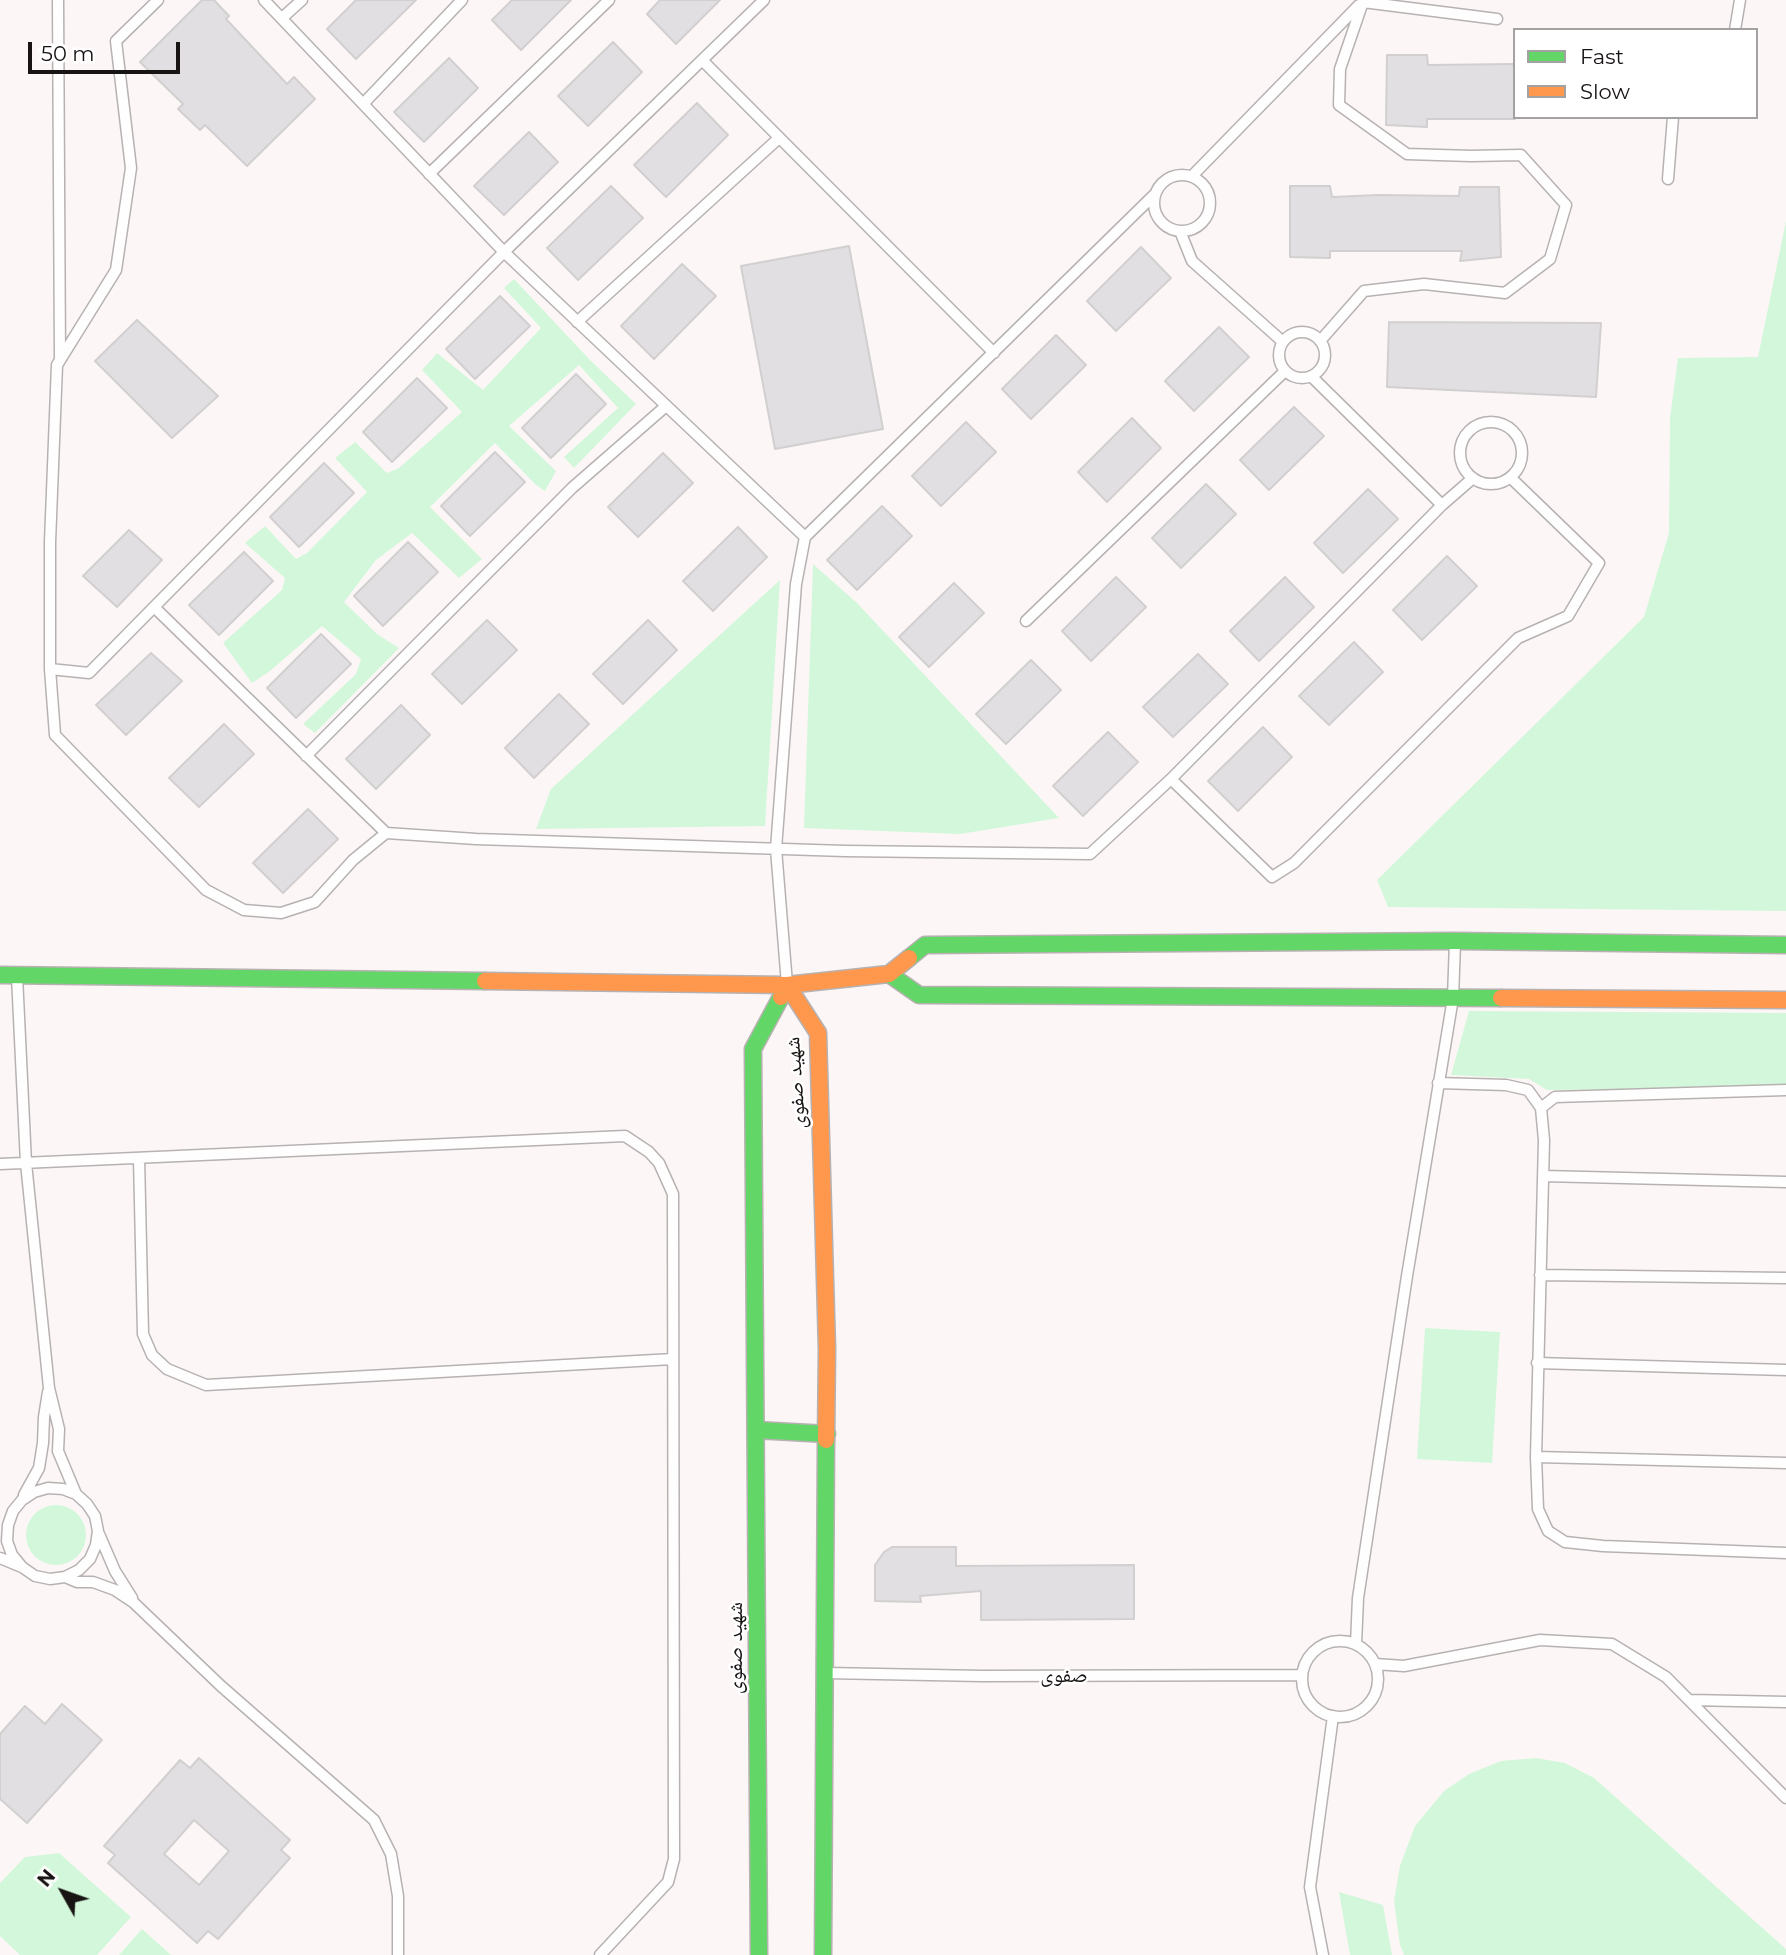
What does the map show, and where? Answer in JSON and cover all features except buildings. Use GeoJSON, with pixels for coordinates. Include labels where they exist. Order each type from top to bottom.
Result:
{"type":"FeatureCollection","features":[{"type":"Feature","properties":{"kind":"street"},"geometry":{"type":"LineString","coordinates":[[0,975],[787,985],[889,974],[925,945],[1455,941],[1786,945]]}},
{"type":"Feature","properties":{"kind":"street"},"geometry":{"type":"LineString","coordinates":[[889,974],[919,995],[1786,1000]]}},
{"type":"Feature","properties":{"kind":"street","name":"شهید صفوی"},"geometry":{"type":"LineString","coordinates":[[759,1955],[753,1049],[787,985],[818,1033],[827,1349],[823,1955]]}},
{"type":"Feature","properties":{"kind":"street"},"geometry":{"type":"LineString","coordinates":[[756,1430],[827,1434]]}},
{"type":"Feature","properties":{"kind":"lane"},"geometry":{"type":"LineString","coordinates":[[58,0],[60,361]]}},
{"type":"Feature","properties":{"kind":"lane"},"geometry":{"type":"LineString","coordinates":[[158,0],[116,41],[131,168],[116,270],[57,365],[50,542],[50,669],[55,735],[206,890],[244,910],[281,913],[315,902],[353,860],[386,833]]}},
{"type":"Feature","properties":{"kind":"lane"},"geometry":{"type":"LineString","coordinates":[[264,0],[504,252],[805,537]]}},
{"type":"Feature","properties":{"kind":"lane"},"geometry":{"type":"LineString","coordinates":[[282,18],[302,0]]}},
{"type":"Feature","properties":{"kind":"lane"},"geometry":{"type":"LineString","coordinates":[[363,104],[462,0]]}},
{"type":"Feature","properties":{"kind":"lane"},"geometry":{"type":"LineString","coordinates":[[429,174],[609,0]]}},
{"type":"Feature","properties":{"kind":"lane"},"geometry":{"type":"LineString","coordinates":[[50,669],[89,673],[504,252],[764,0]]}},
{"type":"Feature","properties":{"kind":"lane"},"geometry":{"type":"LineString","coordinates":[[1735,28],[1740,0]]}},
{"type":"Feature","properties":{"kind":"lane"},"geometry":{"type":"LineString","coordinates":[[1364,1],[1497,19]]}},
{"type":"Feature","properties":{"kind":"lane"},"geometry":{"type":"LineString","coordinates":[[1192,176],[1364,1]]}},
{"type":"Feature","properties":{"kind":"lane"},"geometry":{"type":"LineString","coordinates":[[1320,341],[1364,291],[1424,284],[1505,293],[1550,259],[1566,205],[1521,155],[1407,154],[1339,105],[1340,69],[1364,1]]}},
{"type":"Feature","properties":{"kind":"lane"},"geometry":{"type":"LineString","coordinates":[[702,60],[994,353]]}},
{"type":"Feature","properties":{"kind":"lane"},"geometry":{"type":"LineString","coordinates":[[1668,179],[1673,119]]}},
{"type":"Feature","properties":{"kind":"lane"},"geometry":{"type":"LineString","coordinates":[[578,322],[779,138]]}},
{"type":"Feature","properties":{"kind":"lane"},"geometry":{"type":"LineString","coordinates":[[787,985],[776,849],[796,584],[805,537],[1154,195],[1165,180],[1183,174],[1192,176],[1206,188],[1209,214],[1197,227],[1171,230],[1159,220],[1155,212],[1154,195]]}},
{"type":"Feature","properties":{"kind":"lane"},"geometry":{"type":"LineString","coordinates":[[1180,231],[1192,261],[1283,342]]}},
{"type":"Feature","properties":{"kind":"lane"},"geometry":{"type":"LineString","coordinates":[[1301,332],[1320,341],[1324,360],[1311,376],[1297,378],[1285,371],[1279,357],[1283,342],[1301,332]]}},
{"type":"Feature","properties":{"kind":"lane"},"geometry":{"type":"LineString","coordinates":[[1026,621],[1285,371]]}},
{"type":"Feature","properties":{"kind":"lane"},"geometry":{"type":"LineString","coordinates":[[1311,376],[1442,505]]}},
{"type":"Feature","properties":{"kind":"lane"},"geometry":{"type":"LineString","coordinates":[[306,755],[572,488],[666,406]]}},
{"type":"Feature","properties":{"kind":"lane"},"geometry":{"type":"LineString","coordinates":[[1488,422],[1507,426],[1515,433],[1520,441],[1522,461],[1511,478],[1492,484],[1473,478],[1461,459],[1461,449],[1469,431],[1488,422]]}},
{"type":"Feature","properties":{"kind":"lane"},"geometry":{"type":"LineString","coordinates":[[154,607],[386,833],[476,839],[776,849],[1090,854],[1171,779],[1442,505],[1473,478]]}},
{"type":"Feature","properties":{"kind":"lane"},"geometry":{"type":"LineString","coordinates":[[1171,779],[1272,877],[1294,863],[1518,638],[1569,615],[1599,563],[1511,478]]}},
{"type":"Feature","properties":{"kind":"lane"},"geometry":{"type":"LineString","coordinates":[[1356,1644],[1358,1598],[1437,1083],[1453,998],[1455,941]]}},
{"type":"Feature","properties":{"kind":"lane"},"geometry":{"type":"LineString","coordinates":[[17,975],[26,1163],[48,1388],[59,1429],[58,1451],[76,1494]]}},
{"type":"Feature","properties":{"kind":"lane"},"geometry":{"type":"LineString","coordinates":[[1437,1083],[1506,1084],[1528,1090],[1541,1108],[1544,1140],[1536,1457],[1538,1509],[1548,1531],[1565,1542],[1603,1546],[1786,1553]]}},
{"type":"Feature","properties":{"kind":"lane"},"geometry":{"type":"LineString","coordinates":[[1541,1108],[1555,1097],[1786,1090]]}},
{"type":"Feature","properties":{"kind":"lane"},"geometry":{"type":"LineString","coordinates":[[0,1164],[625,1136],[659,1163],[673,1194],[674,1859],[668,1882],[600,1955]]}},
{"type":"Feature","properties":{"kind":"lane"},"geometry":{"type":"LineString","coordinates":[[139,1158],[143,1334],[152,1355],[167,1369],[205,1385],[673,1359]]}},
{"type":"Feature","properties":{"kind":"lane"},"geometry":{"type":"LineString","coordinates":[[1543,1176],[1786,1182]]}},
{"type":"Feature","properties":{"kind":"lane"},"geometry":{"type":"LineString","coordinates":[[1539,1275],[1786,1278]]}},
{"type":"Feature","properties":{"kind":"lane"},"geometry":{"type":"LineString","coordinates":[[1537,1363],[1786,1370]]}},
{"type":"Feature","properties":{"kind":"lane"},"geometry":{"type":"LineString","coordinates":[[48,1388],[38,1468],[22,1500],[4,1526],[12,1555],[34,1576],[50,1579],[65,1577],[79,1570],[90,1559],[98,1531]]}},
{"type":"Feature","properties":{"kind":"lane"},"geometry":{"type":"LineString","coordinates":[[1536,1457],[1786,1463]]}},
{"type":"Feature","properties":{"kind":"lane"},"geometry":{"type":"LineString","coordinates":[[22,1500],[34,1492],[48,1488],[76,1494],[87,1504],[95,1516],[98,1531],[115,1571],[134,1602]]}},
{"type":"Feature","properties":{"kind":"lane"},"geometry":{"type":"LineString","coordinates":[[0,1558],[22,1567]]}},
{"type":"Feature","properties":{"kind":"lane"},"geometry":{"type":"LineString","coordinates":[[65,1577],[77,1582],[93,1582],[115,1590],[134,1602],[221,1686],[374,1821],[391,1853],[398,1896],[398,1955]]}},
{"type":"Feature","properties":{"kind":"lane"},"geometry":{"type":"LineString","coordinates":[[1375,1664],[1404,1666],[1540,1640],[1612,1644],[1666,1677],[1786,1798]]}},
{"type":"Feature","properties":{"kind":"lane"},"geometry":{"type":"LineString","coordinates":[[1332,1642],[1356,1644],[1364,1649],[1375,1664],[1378,1675],[1373,1698],[1365,1707],[1345,1717],[1322,1713],[1313,1706],[1303,1687],[1302,1675],[1311,1654],[1332,1642]]}},
{"type":"Feature","properties":{"kind":"lane","name":"صفوی"},"geometry":{"type":"LineString","coordinates":[[826,1673],[982,1676],[1302,1675]]}},
{"type":"Feature","properties":{"kind":"lane"},"geometry":{"type":"LineString","coordinates":[[1689,1700],[1786,1702]]}},
{"type":"Feature","properties":{"kind":"lane"},"geometry":{"type":"LineString","coordinates":[[1323,1955],[1310,1887],[1333,1716]]}},
{"type":"Feature","properties":{"kind":"green space"},"geometry":{"type":"Polygon","coordinates":[[[1786,221],[1786,911],[1388,907],[1377,880],[1644,617],[1669,533],[1670,418],[1678,358],[1758,357],[1786,221]]]}},
{"type":"Feature","properties":{"kind":"green space"},"geometry":{"type":"Polygon","coordinates":[[[514,279],[590,360],[636,404],[574,468],[564,457],[618,408],[579,365],[509,426],[556,471],[545,491],[495,443],[430,507],[482,559],[459,578],[412,533],[376,560],[344,602],[377,634],[399,648],[315,733],[303,724],[356,674],[361,659],[322,626],[252,683],[223,643],[282,590],[285,578],[245,543],[265,526],[296,559],[307,553],[367,492],[335,458],[355,442],[387,473],[399,468],[462,412],[422,370],[437,353],[483,390],[541,328],[504,288],[514,279]]]}},
{"type":"Feature","properties":{"kind":"green space"},"geometry":{"type":"Polygon","coordinates":[[[813,564],[857,603],[1059,818],[960,834],[804,828],[813,564]]]}},
{"type":"Feature","properties":{"kind":"green space"},"geometry":{"type":"Polygon","coordinates":[[[780,580],[765,826],[536,829],[551,789],[780,580]]]}},
{"type":"Feature","properties":{"kind":"green space"},"geometry":{"type":"Polygon","coordinates":[[[1469,1011],[1786,1013],[1786,1088],[1547,1090],[1529,1079],[1451,1075],[1469,1011]]]}},
{"type":"Feature","properties":{"kind":"green space"},"geometry":{"type":"Polygon","coordinates":[[[1425,1328],[1500,1332],[1492,1463],[1417,1459],[1425,1328]]]}},
{"type":"Feature","properties":{"kind":"green space"},"geometry":{"type":"Polygon","coordinates":[[[56,1505],[73,1510],[81,1518],[86,1535],[81,1552],[73,1560],[56,1565],[39,1560],[31,1552],[26,1535],[31,1518],[39,1510],[56,1505]]]}},
{"type":"Feature","properties":{"kind":"green space"},"geometry":{"type":"Polygon","coordinates":[[[1536,1758],[1565,1763],[1594,1778],[1786,1949],[1786,1955],[1404,1955],[1400,1945],[1394,1901],[1400,1866],[1415,1826],[1444,1791],[1469,1774],[1501,1761],[1536,1758]]]}},
{"type":"Feature","properties":{"kind":"green space"},"geometry":{"type":"Polygon","coordinates":[[[59,1853],[131,1917],[97,1955],[20,1955],[0,1936],[0,1883],[25,1857],[59,1853]]]}},
{"type":"Feature","properties":{"kind":"green space"},"geometry":{"type":"Polygon","coordinates":[[[1339,1892],[1383,1905],[1392,1955],[1350,1955],[1339,1892]]]}},
{"type":"Feature","properties":{"kind":"green space"},"geometry":{"type":"Polygon","coordinates":[[[142,1929],[171,1955],[119,1955],[142,1929]]]}},
{"type":"Feature","properties":{"kind":"traffic: fast"},"geometry":{"type":"LineString","coordinates":[[909,958],[925,945],[1455,941],[1786,945]]}},
{"type":"Feature","properties":{"kind":"traffic: fast"},"geometry":{"type":"LineString","coordinates":[[889,974],[919,995],[1501,998]]}},
{"type":"Feature","properties":{"kind":"traffic: fast"},"geometry":{"type":"LineString","coordinates":[[0,975],[485,981]]}},
{"type":"Feature","properties":{"kind":"traffic: fast"},"geometry":{"type":"LineString","coordinates":[[759,1955],[753,1049],[781,997]]}},
{"type":"Feature","properties":{"kind":"traffic: fast"},"geometry":{"type":"LineString","coordinates":[[756,1430],[827,1434]]}},
{"type":"Feature","properties":{"kind":"traffic: fast"},"geometry":{"type":"LineString","coordinates":[[823,1955],[826,1440]]}},
{"type":"Feature","properties":{"kind":"traffic: slow"},"geometry":{"type":"LineString","coordinates":[[485,981],[787,985],[889,974],[909,958]]}},
{"type":"Feature","properties":{"kind":"traffic: slow"},"geometry":{"type":"LineString","coordinates":[[781,997],[787,985],[818,1033],[827,1349],[826,1440]]}},
{"type":"Feature","properties":{"kind":"traffic: slow"},"geometry":{"type":"LineString","coordinates":[[1501,998],[1786,1000]]}}]}
